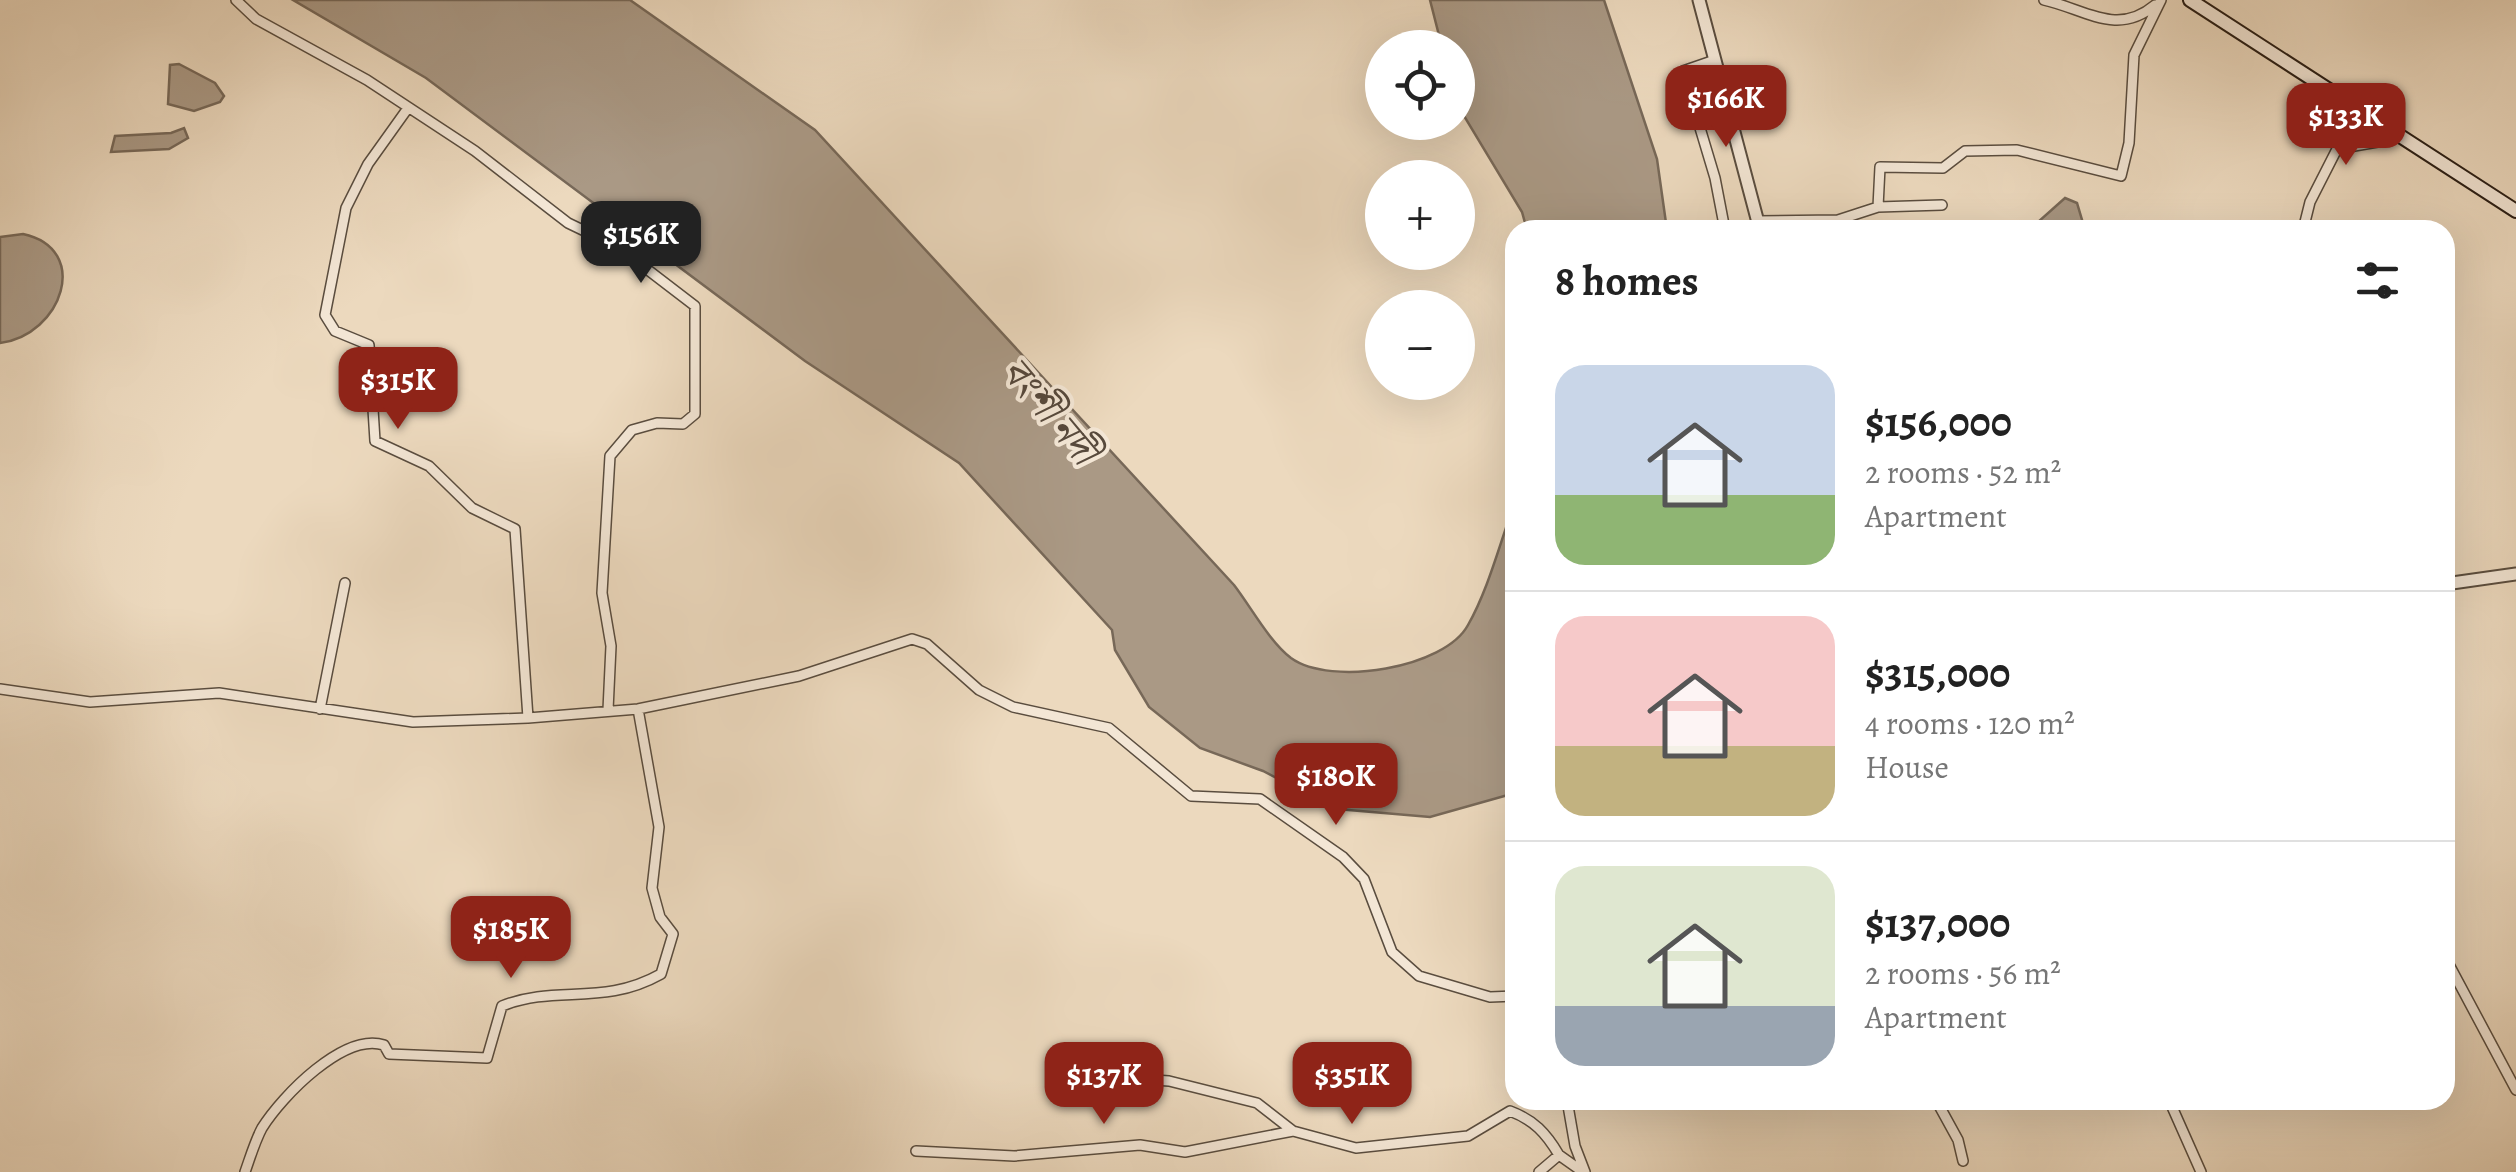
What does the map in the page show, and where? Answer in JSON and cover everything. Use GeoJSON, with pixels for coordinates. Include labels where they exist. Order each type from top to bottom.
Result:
{"type":"FeatureCollection","features":[{"type":"Feature","properties":{"kind":"main road"},"geometry":{"type":"LineString","coordinates":[[2190,0],[2516,211]]}},
{"type":"Feature","properties":{"kind":"street"},"geometry":{"type":"LineString","coordinates":[[236,0],[256,18],[476,150],[568,223],[618,247],[695,306],[695,414],[683,424],[656,422],[632,430],[610,456],[602,593],[611,646],[608,710]]}},
{"type":"Feature","properties":{"kind":"street"},"geometry":{"type":"LineString","coordinates":[[1698,0],[1757,220]]}},
{"type":"Feature","properties":{"kind":"street"},"geometry":{"type":"LineString","coordinates":[[2044,0],[2112,22],[2131,20],[2161,0]]}},
{"type":"Feature","properties":{"kind":"street"},"geometry":{"type":"LineString","coordinates":[[1878,207],[1880,166],[1943,168],[1965,151],[2018,150],[2121,176],[2129,143],[2134,55],[2161,0]]}},
{"type":"Feature","properties":{"kind":"street"},"geometry":{"type":"LineString","coordinates":[[1712,61],[1684,70],[1723,220]]}},
{"type":"Feature","properties":{"kind":"street"},"geometry":{"type":"LineString","coordinates":[[408,108],[368,164],[346,208],[325,315],[335,331],[369,345],[375,441],[429,466],[482,515],[515,529],[528,718]]}},
{"type":"Feature","properties":{"kind":"street"},"geometry":{"type":"LineString","coordinates":[[2306,220],[2310,202],[2337,148],[2389,140],[2398,133]]}},
{"type":"Feature","properties":{"kind":"street"},"geometry":{"type":"LineString","coordinates":[[1838,220],[1878,207],[1942,205]]}},
{"type":"Feature","properties":{"kind":"street"},"geometry":{"type":"LineString","coordinates":[[2455,583],[2516,574]]}},
{"type":"Feature","properties":{"kind":"street"},"geometry":{"type":"LineString","coordinates":[[320,710],[345,582]]}},
{"type":"Feature","properties":{"kind":"street"},"geometry":{"type":"LineString","coordinates":[[0,688],[90,702],[218,693],[413,722],[528,718],[638,709],[798,676],[905,640],[920,641],[979,690],[1013,707],[1108,728],[1191,796],[1260,799],[1344,858],[1364,878],[1392,952],[1418,976],[1490,998],[1505,997]]}},
{"type":"Feature","properties":{"kind":"street"},"geometry":{"type":"LineString","coordinates":[[245,1172],[262,1128],[300,1082],[351,1045],[369,1040],[396,1055],[487,1058],[502,1006],[518,1000],[615,994],[661,974],[673,934],[660,917],[652,888],[659,827],[638,709]]}},
{"type":"Feature","properties":{"kind":"street"},"geometry":{"type":"LineString","coordinates":[[2455,976],[2516,1090]]}},
{"type":"Feature","properties":{"kind":"street"},"geometry":{"type":"LineString","coordinates":[[1110,1077],[1169,1082],[1257,1102],[1293,1131],[1356,1148],[1434,1143],[1486,1129],[1510,1111],[1526,1117],[1546,1133],[1560,1155],[1584,1172]]}},
{"type":"Feature","properties":{"kind":"street"},"geometry":{"type":"LineString","coordinates":[[1569,1110],[1584,1172]]}},
{"type":"Feature","properties":{"kind":"street"},"geometry":{"type":"LineString","coordinates":[[1942,1110],[1958,1140],[1963,1161]]}},
{"type":"Feature","properties":{"kind":"street"},"geometry":{"type":"LineString","coordinates":[[2174,1110],[2202,1172]]}},
{"type":"Feature","properties":{"kind":"street"},"geometry":{"type":"LineString","coordinates":[[916,1151],[1014,1156],[1140,1145],[1185,1152],[1293,1131]]}},
{"type":"Feature","properties":{"kind":"street"},"geometry":{"type":"LineString","coordinates":[[1539,1172],[1560,1155]]}},
{"type":"Feature","properties":{"kind":"water","name":"বংশী নদী"},"geometry":{"type":"Polygon","coordinates":[[[293,0],[630,0],[815,130],[1234,585],[1275,643],[1291,658],[1309,667],[1359,672],[1386,668],[1412,662],[1455,640],[1468,625],[1482,596],[1505,530],[1505,796],[1430,817],[1337,809],[1263,771],[1200,748],[1149,707],[1115,650],[1112,630],[959,463],[805,361],[426,78],[293,0]]]}},
{"type":"Feature","properties":{"kind":"water"},"geometry":{"type":"Polygon","coordinates":[[[1430,0],[1604,0],[1657,159],[1666,220],[1524,220],[1475,134],[1475,30],[1438,30],[1430,0]]]}},
{"type":"Feature","properties":{"kind":"water"},"geometry":{"type":"Polygon","coordinates":[[[179,64],[215,83],[224,96],[220,102],[194,111],[168,104],[170,65],[179,64]]]}},
{"type":"Feature","properties":{"kind":"water"},"geometry":{"type":"Polygon","coordinates":[[[184,128],[188,138],[169,149],[111,152],[115,136],[171,133],[184,128]]]}},
{"type":"Feature","properties":{"kind":"water"},"geometry":{"type":"Polygon","coordinates":[[[2065,198],[2077,203],[2082,220],[2040,220],[2065,198]]]}},
{"type":"Feature","properties":{"kind":"water"},"geometry":{"type":"Polygon","coordinates":[[[23,234],[44,243],[57,256],[62,273],[61,291],[53,309],[39,325],[22,337],[0,343],[0,237],[23,234]]]}}]}
